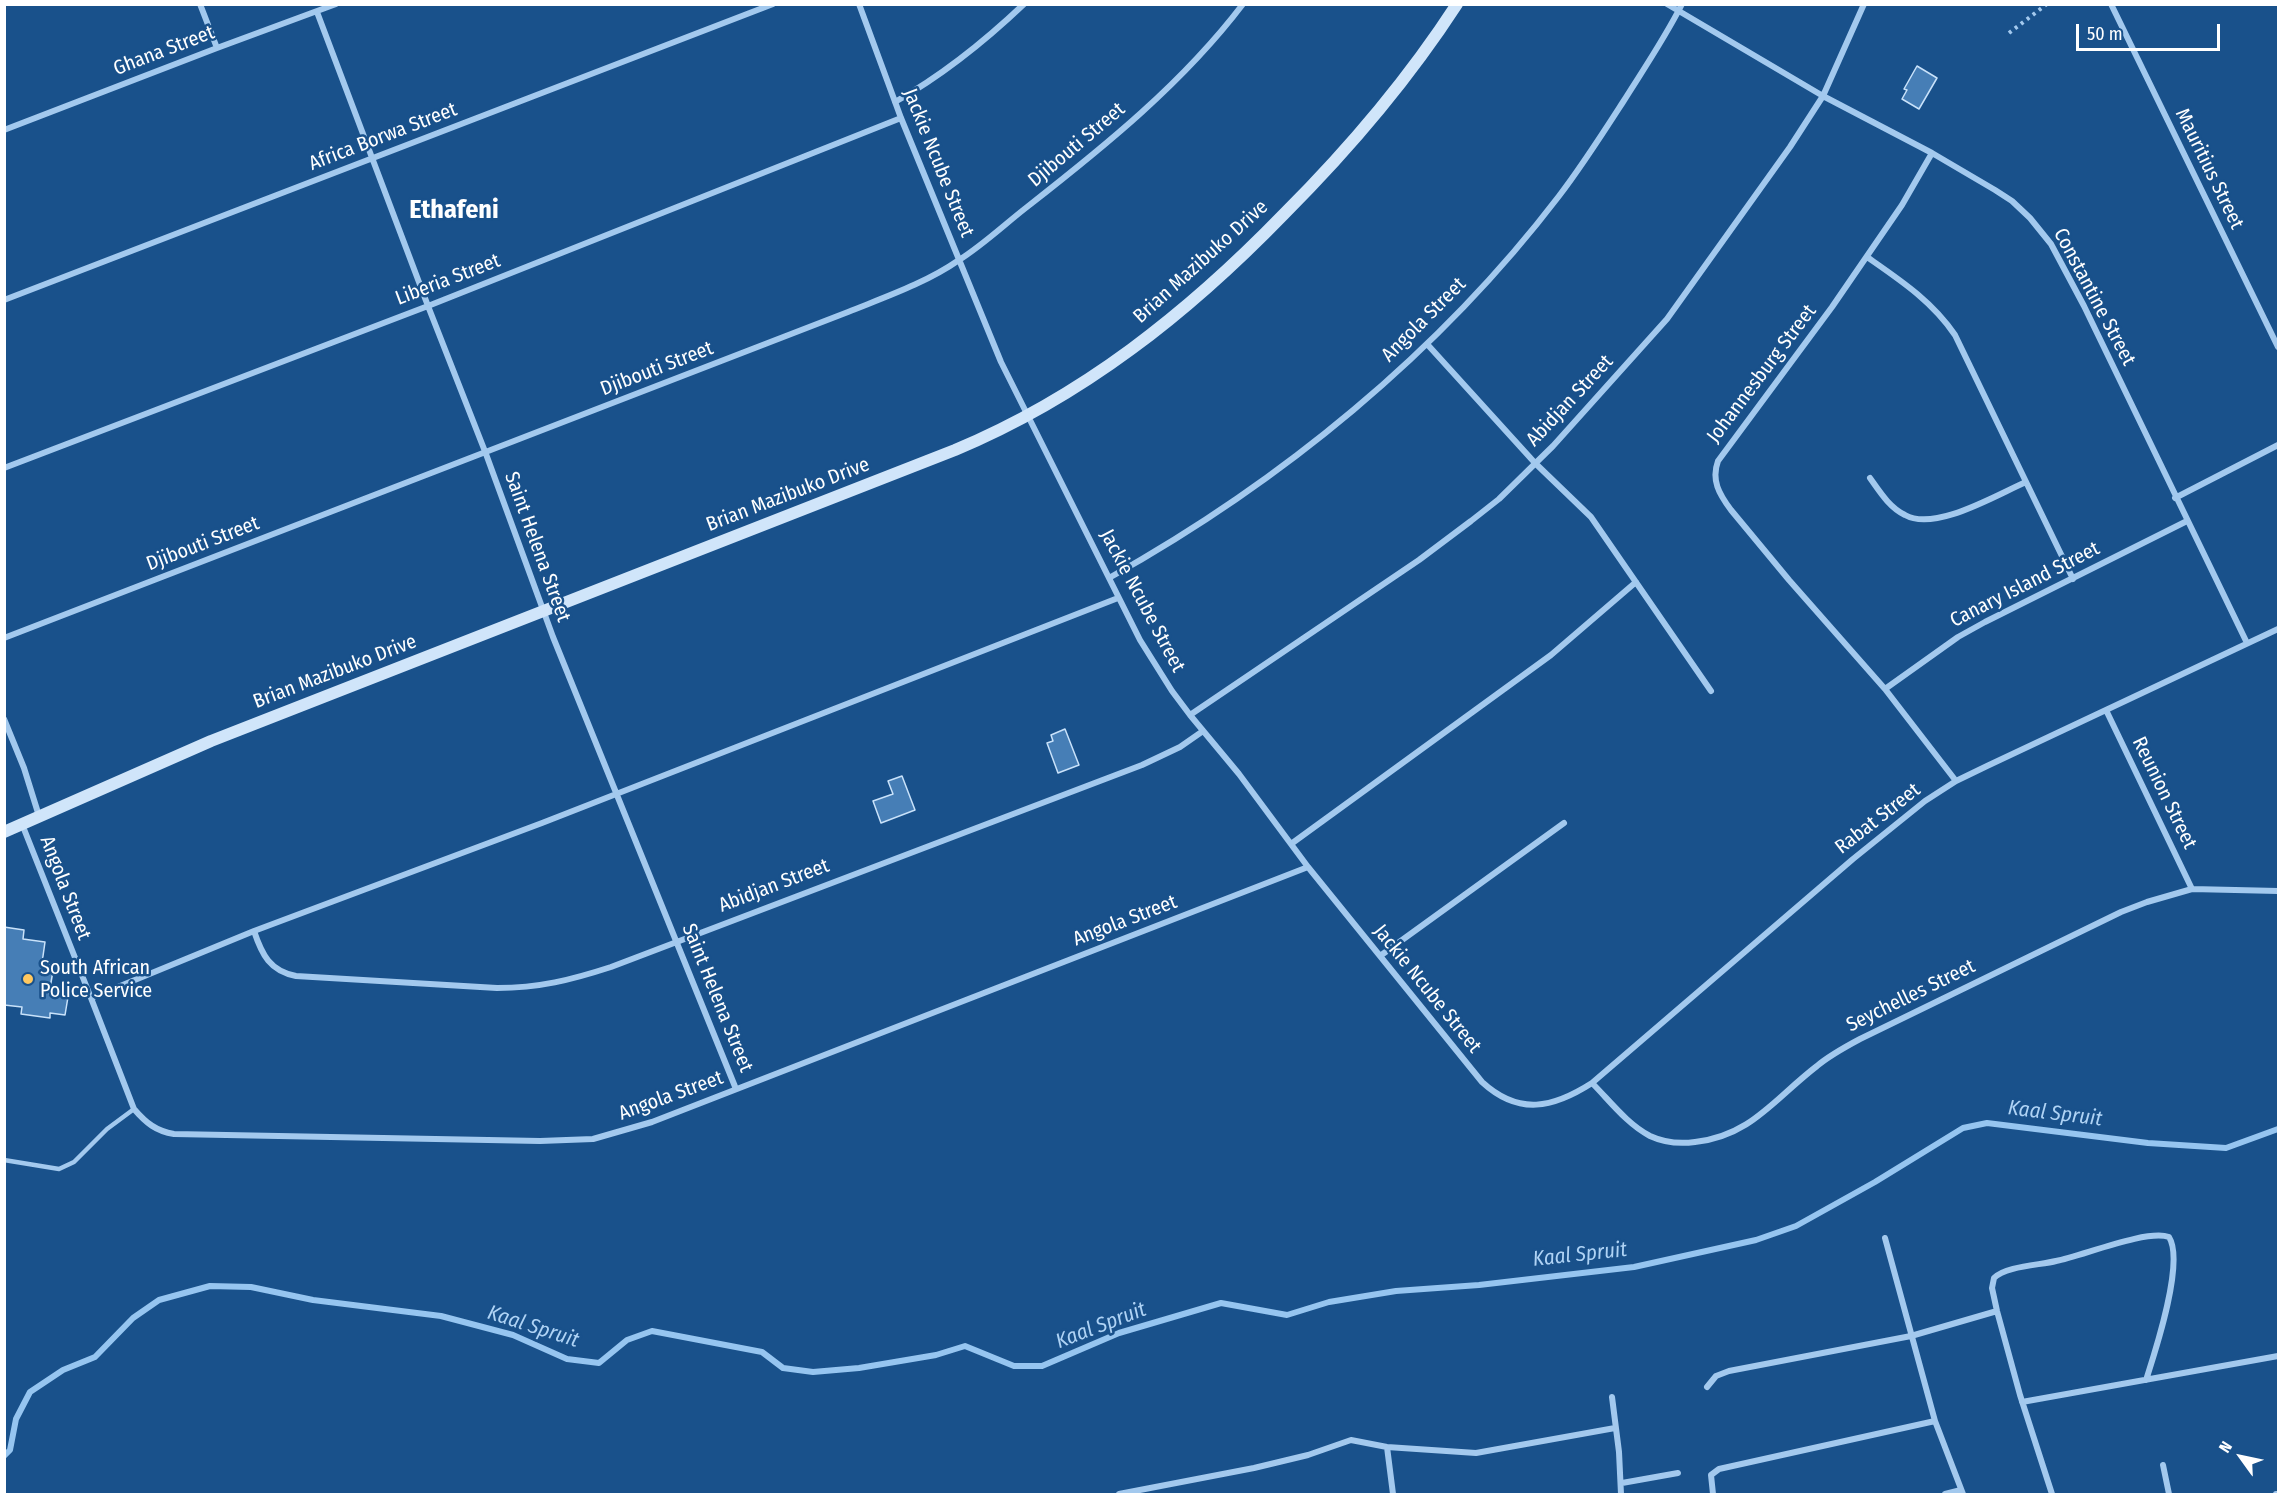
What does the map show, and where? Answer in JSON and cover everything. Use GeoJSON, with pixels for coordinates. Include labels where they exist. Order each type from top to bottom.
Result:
{"type":"FeatureCollection","features":[{"type":"Feature","properties":{"kind":"street"},"geometry":{"type":"LineString","coordinates":[[200,4],[217,48]]}},
{"type":"Feature","properties":{"kind":"street","name":"Ghana Street"},"geometry":{"type":"LineString","coordinates":[[4,130],[336,4]]}},
{"type":"Feature","properties":{"kind":"street","name":"Africa Borwa Street"},"geometry":{"type":"LineString","coordinates":[[4,300],[773,4]]}},
{"type":"Feature","properties":{"kind":"street","name":"Jackie Ncube Street"},"geometry":{"type":"LineString","coordinates":[[859,4],[901,118],[1001,362],[1118,598],[1157,668],[1190,715],[1239,774],[1308,867],[1482,1082],[1494,1093],[1520,1104],[1545,1105]]}},
{"type":"Feature","properties":{"kind":"street"},"geometry":{"type":"LineString","coordinates":[[895,102],[934,80],[954,65],[1024,4]]}},
{"type":"Feature","properties":{"kind":"street","name":"Djibouti Street"},"geometry":{"type":"LineString","coordinates":[[4,638],[848,312],[959,261],[1080,167],[1129,124],[1207,48],[1244,4]]}},
{"type":"Feature","properties":{"kind":"street","name":"Brian Mazibuko Drive"},"geometry":{"type":"LineString","coordinates":[[4,832],[211,741],[944,455],[1027,417],[1135,347],[1244,256],[1360,135],[1429,48],[1457,4]]}},
{"type":"Feature","properties":{"kind":"street","name":"Constantine Street"},"geometry":{"type":"LineString","coordinates":[[1667,4],[1681,8],[1823,96],[1932,153],[2012,201],[2030,218],[2051,244],[2084,306],[2247,643]]}},
{"type":"Feature","properties":{"kind":"street","name":"Abidjan Street"},"geometry":{"type":"LineString","coordinates":[[1190,715],[1419,560],[1472,521],[1499,499],[1585,411],[1667,319],[1790,147],[1823,96],[1864,4]]}},
{"type":"Feature","properties":{"kind":"street","name":"Mauritius Street"},"geometry":{"type":"LineString","coordinates":[[2111,4],[2278,347]]}},
{"type":"Feature","properties":{"kind":"street","name":"Angola Street"},"geometry":{"type":"LineString","coordinates":[[1109,578],[1188,533],[1295,458],[1427,344],[1499,268],[1559,196],[1602,134],[1681,8]]}},
{"type":"Feature","properties":{"kind":"street","name":"Saint Helena Street"},"geometry":{"type":"LineString","coordinates":[[317,12],[486,453],[544,612],[736,1089]]}},
{"type":"Feature","properties":{"kind":"street","name":"Liberia Street"},"geometry":{"type":"LineString","coordinates":[[4,468],[428,306],[901,118]]}},
{"type":"Feature","properties":{"kind":"street","name":"Johannesburg Street"},"geometry":{"type":"LineString","coordinates":[[1932,153],[1902,205],[1867,257],[1724,452],[1715,469],[1714,479],[1722,499],[1885,689],[1956,781]]}},
{"type":"Feature","properties":{"kind":"street"},"geometry":{"type":"LineString","coordinates":[[1867,257],[1910,287],[1944,317],[1966,355],[2073,579]]}},
{"type":"Feature","properties":{"kind":"street"},"geometry":{"type":"LineString","coordinates":[[1427,344],[1535,463],[1591,517],[1711,691]]}},
{"type":"Feature","properties":{"kind":"street"},"geometry":{"type":"LineString","coordinates":[[2175,498],[2278,445]]}},
{"type":"Feature","properties":{"kind":"street"},"geometry":{"type":"LineString","coordinates":[[1870,478],[1882,495],[1904,515],[1916,520],[1929,521],[1944,518],[2026,482]]}},
{"type":"Feature","properties":{"kind":"street","name":"Canary Island Street"},"geometry":{"type":"LineString","coordinates":[[1885,689],[1958,638],[2004,612],[2187,521]]}},
{"type":"Feature","properties":{"kind":"street"},"geometry":{"type":"LineString","coordinates":[[1291,844],[1551,655],[1636,582]]}},
{"type":"Feature","properties":{"kind":"street"},"geometry":{"type":"LineString","coordinates":[[90,998],[254,931],[531,827],[1118,598]]}},
{"type":"Feature","properties":{"kind":"street","name":"Rabat Street"},"geometry":{"type":"LineString","coordinates":[[1545,1105],[1575,1094],[1592,1083],[1897,823],[1956,781],[2278,629]]}},
{"type":"Feature","properties":{"kind":"street","name":"Reunion Street"},"geometry":{"type":"LineString","coordinates":[[2106,710],[2192,889]]}},
{"type":"Feature","properties":{"kind":"street"},"geometry":{"type":"LineString","coordinates":[[4,719],[24,768],[39,816]]}},
{"type":"Feature","properties":{"kind":"street","name":"Abidjan Street"},"geometry":{"type":"LineString","coordinates":[[254,931],[268,961],[274,968],[285,974],[296,976],[497,988],[526,988],[555,984],[591,974],[1142,765],[1180,747],[1203,731]]}},
{"type":"Feature","properties":{"kind":"street"},"geometry":{"type":"LineString","coordinates":[[1380,956],[1564,823]]}},
{"type":"Feature","properties":{"kind":"street","name":"Angola Street"},"geometry":{"type":"LineString","coordinates":[[22,824],[134,1109],[153,1127],[174,1134],[571,1141],[620,1133],[1308,867]]}},
{"type":"Feature","properties":{"kind":"street","name":"Seychelles Street"},"geometry":{"type":"LineString","coordinates":[[1592,1083],[1632,1124],[1649,1135],[1666,1141],[1688,1143],[1709,1141],[1730,1134],[1763,1115],[1818,1064],[1860,1039],[2121,912],[2192,889],[2278,891]]}},
{"type":"Feature","properties":{"kind":"street"},"geometry":{"type":"LineString","coordinates":[[2052,1494],[1996,1311],[1994,1278],[2002,1272],[2058,1261],[2134,1240],[2162,1235],[2169,1237],[2173,1249],[2168,1305],[2146,1380]]}},
{"type":"Feature","properties":{"kind":"street"},"geometry":{"type":"LineString","coordinates":[[1885,1238],[1935,1421],[1962,1492],[1945,1494]]}},
{"type":"Feature","properties":{"kind":"street"},"geometry":{"type":"LineString","coordinates":[[1707,1387],[1716,1376],[1729,1371],[1911,1336],[1996,1311]]}},
{"type":"Feature","properties":{"kind":"street"},"geometry":{"type":"LineString","coordinates":[[2022,1402],[2278,1356]]}},
{"type":"Feature","properties":{"kind":"street"},"geometry":{"type":"LineString","coordinates":[[1612,1397],[1622,1483],[1621,1494]]}},
{"type":"Feature","properties":{"kind":"street"},"geometry":{"type":"LineString","coordinates":[[1713,1494],[1711,1475],[1719,1469],[1935,1421]]}},
{"type":"Feature","properties":{"kind":"street"},"geometry":{"type":"LineString","coordinates":[[1119,1494],[1254,1468],[1308,1455],[1351,1440],[1387,1447],[1476,1453],[1615,1428]]}},
{"type":"Feature","properties":{"kind":"street"},"geometry":{"type":"LineString","coordinates":[[1387,1447],[1393,1494]]}},
{"type":"Feature","properties":{"kind":"street"},"geometry":{"type":"LineString","coordinates":[[2163,1465],[2169,1494]]}},
{"type":"Feature","properties":{"kind":"street"},"geometry":{"type":"LineString","coordinates":[[1622,1483],[1678,1473]]}},
{"type":"Feature","properties":{"kind":"lane"},"geometry":{"type":"LineString","coordinates":[[4,1160],[59,1169],[74,1162],[107,1129],[134,1109]]}},
{"type":"Feature","properties":{"kind":"path"},"geometry":{"type":"LineString","coordinates":[[2009,33],[2047,4]]}},
{"type":"Feature","properties":{"kind":"building"},"geometry":{"type":"Polygon","coordinates":[[[1917,66],[1937,78],[1919,109],[1902,99],[1907,90],[1904,89],[1917,66]]]}},
{"type":"Feature","properties":{"kind":"building"},"geometry":{"type":"Polygon","coordinates":[[[1065,729],[1079,765],[1058,773],[1047,743],[1053,741],[1051,735],[1065,729]]]}},
{"type":"Feature","properties":{"kind":"building"},"geometry":{"type":"Polygon","coordinates":[[[902,776],[915,810],[881,823],[873,801],[893,794],[888,781],[902,776]]]}},
{"type":"Feature","properties":{"kind":"building","name":"South African Police Service"},"geometry":{"type":"Polygon","coordinates":[[[4,927],[24,930],[23,939],[45,942],[42,963],[54,965],[49,994],[68,997],[65,1015],[50,1013],[50,1018],[21,1014],[22,1007],[4,1005],[4,927]]]}},
{"type":"Feature","properties":{"kind":"waterway","name":"Kaal Spruit"},"geometry":{"type":"LineString","coordinates":[[4,1456],[10,1450],[16,1419],[30,1392],[63,1370],[95,1357],[133,1318],[159,1300],[210,1286],[251,1287],[313,1300],[441,1316],[513,1335],[567,1359],[599,1363],[627,1340],[652,1331],[762,1352],[783,1368],[813,1372],[859,1368],[936,1355],[965,1346],[1014,1366],[1042,1366],[1119,1333],[1221,1303],[1287,1315],[1329,1302],[1396,1291],[1479,1285],[1634,1267],[1756,1240],[1796,1226],[1875,1182],[1963,1128],[1987,1123],[2148,1143],[2226,1148],[2278,1129]]}},
{"type":"Feature","properties":{"kind":"place","name":"South African Police Service"},"geometry":{"type":"Point","coordinates":[28,979]}},
{"type":"Feature","properties":{"kind":"district","name":"Ethafeni"},"geometry":{"type":"Point","coordinates":[454,211]}}]}
